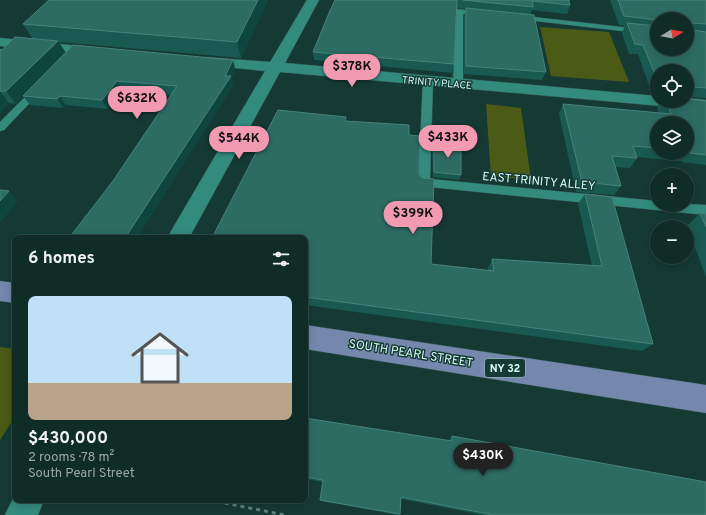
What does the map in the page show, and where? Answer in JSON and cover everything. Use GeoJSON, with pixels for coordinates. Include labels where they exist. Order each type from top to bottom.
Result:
{"type":"FeatureCollection","features":[{"type":"Feature","properties":{"kind":"main road"},"geometry":{"type":"LineString","coordinates":[[0,291],[12,293]]}},
{"type":"Feature","properties":{"kind":"main road","name":"SOUTH PEARL STREET"},"geometry":{"type":"LineString","coordinates":[[308,337],[706,399]]}},
{"type":"Feature","properties":{"kind":"street"},"geometry":{"type":"LineString","coordinates":[[180,235],[313,0]]}},
{"type":"Feature","properties":{"kind":"street"},"geometry":{"type":"LineString","coordinates":[[0,42],[116,53]]}},
{"type":"Feature","properties":{"kind":"street","name":"TRINITY PLACE"},"geometry":{"type":"LineString","coordinates":[[188,60],[706,105]]}},
{"type":"Feature","properties":{"kind":"street"},"geometry":{"type":"LineString","coordinates":[[21,515],[27,503]]}},
{"type":"Feature","properties":{"kind":"lane"},"geometry":{"type":"LineString","coordinates":[[458,84],[459,11],[491,14]]}},
{"type":"Feature","properties":{"kind":"lane"},"geometry":{"type":"LineString","coordinates":[[507,16],[650,32]]}},
{"type":"Feature","properties":{"kind":"lane"},"geometry":{"type":"LineString","coordinates":[[66,61],[77,50]]}},
{"type":"Feature","properties":{"kind":"lane","name":"EAST TRINITY ALLEY"},"geometry":{"type":"LineString","coordinates":[[428,81],[424,183],[706,210]]}},
{"type":"Feature","properties":{"kind":"lane"},"geometry":{"type":"LineString","coordinates":[[0,128],[44,83]]}},
{"type":"Feature","properties":{"kind":"path"},"geometry":{"type":"LineString","coordinates":[[224,503],[285,515]]}},
{"type":"Feature","properties":{"kind":"green space"},"geometry":{"type":"Polygon","coordinates":[[[540,27],[609,32],[629,82],[551,76],[540,27]]]}},
{"type":"Feature","properties":{"kind":"green space"},"geometry":{"type":"Polygon","coordinates":[[[486,104],[521,108],[531,180],[491,176],[486,104]]]}},
{"type":"Feature","properties":{"kind":"green space"},"geometry":{"type":"Polygon","coordinates":[[[0,347],[12,349],[12,421],[0,440],[0,347]]]}},
{"type":"Feature","properties":{"kind":"building"},"geometry":{"type":"Polygon","coordinates":[[[49,0],[258,0],[237,42],[23,24],[49,0]]]}},
{"type":"Feature","properties":{"kind":"building"},"geometry":{"type":"Polygon","coordinates":[[[335,0],[457,0],[454,64],[313,52],[335,0]]]}},
{"type":"Feature","properties":{"kind":"building"},"geometry":{"type":"Polygon","coordinates":[[[463,0],[569,0],[570,5],[532,1],[533,7],[463,0]]]}},
{"type":"Feature","properties":{"kind":"building"},"geometry":{"type":"Polygon","coordinates":[[[618,0],[706,0],[706,24],[694,23],[694,12],[650,12],[650,19],[624,16],[618,0]]]}},
{"type":"Feature","properties":{"kind":"building"},"geometry":{"type":"Polygon","coordinates":[[[466,8],[534,15],[546,72],[466,66],[466,8]]]}},
{"type":"Feature","properties":{"kind":"building"},"geometry":{"type":"Polygon","coordinates":[[[627,23],[650,25],[650,56],[694,56],[694,30],[706,32],[706,88],[695,87],[694,88],[694,64],[651,64],[643,45],[635,44],[627,23]]]}},
{"type":"Feature","properties":{"kind":"building"},"geometry":{"type":"Polygon","coordinates":[[[15,37],[58,41],[6,91],[0,91],[0,49],[2,50],[15,37]]]}},
{"type":"Feature","properties":{"kind":"building"},"geometry":{"type":"Polygon","coordinates":[[[73,45],[233,60],[225,76],[231,76],[127,235],[71,235],[113,181],[177,86],[117,81],[102,100],[60,96],[57,99],[23,96],[73,45]]]}},
{"type":"Feature","properties":{"kind":"building"},"geometry":{"type":"Polygon","coordinates":[[[694,100],[706,101],[706,155],[694,154],[694,116],[650,116],[650,147],[633,146],[637,158],[612,156],[621,186],[582,182],[563,104],[671,114],[669,108],[694,108],[694,100]]]}},
{"type":"Feature","properties":{"kind":"building"},"geometry":{"type":"Polygon","coordinates":[[[278,110],[346,117],[345,121],[409,125],[409,135],[420,136],[419,174],[422,178],[434,179],[431,264],[494,271],[492,259],[602,266],[585,194],[612,197],[653,344],[308,297],[308,235],[214,235],[278,110]]]}},
{"type":"Feature","properties":{"kind":"building"},"geometry":{"type":"Polygon","coordinates":[[[434,143],[461,146],[461,175],[434,172],[434,143]]]}},
{"type":"Feature","properties":{"kind":"building"},"geometry":{"type":"Polygon","coordinates":[[[0,190],[9,191],[0,201],[0,190]]]}},
{"type":"Feature","properties":{"kind":"building"},"geometry":{"type":"Polygon","coordinates":[[[700,213],[706,214],[706,227],[700,213]]]}},
{"type":"Feature","properties":{"kind":"building"},"geometry":{"type":"Polygon","coordinates":[[[308,418],[452,441],[452,436],[706,482],[706,515],[494,515],[401,497],[400,514],[320,500],[323,480],[308,478],[308,418]]]}}]}
